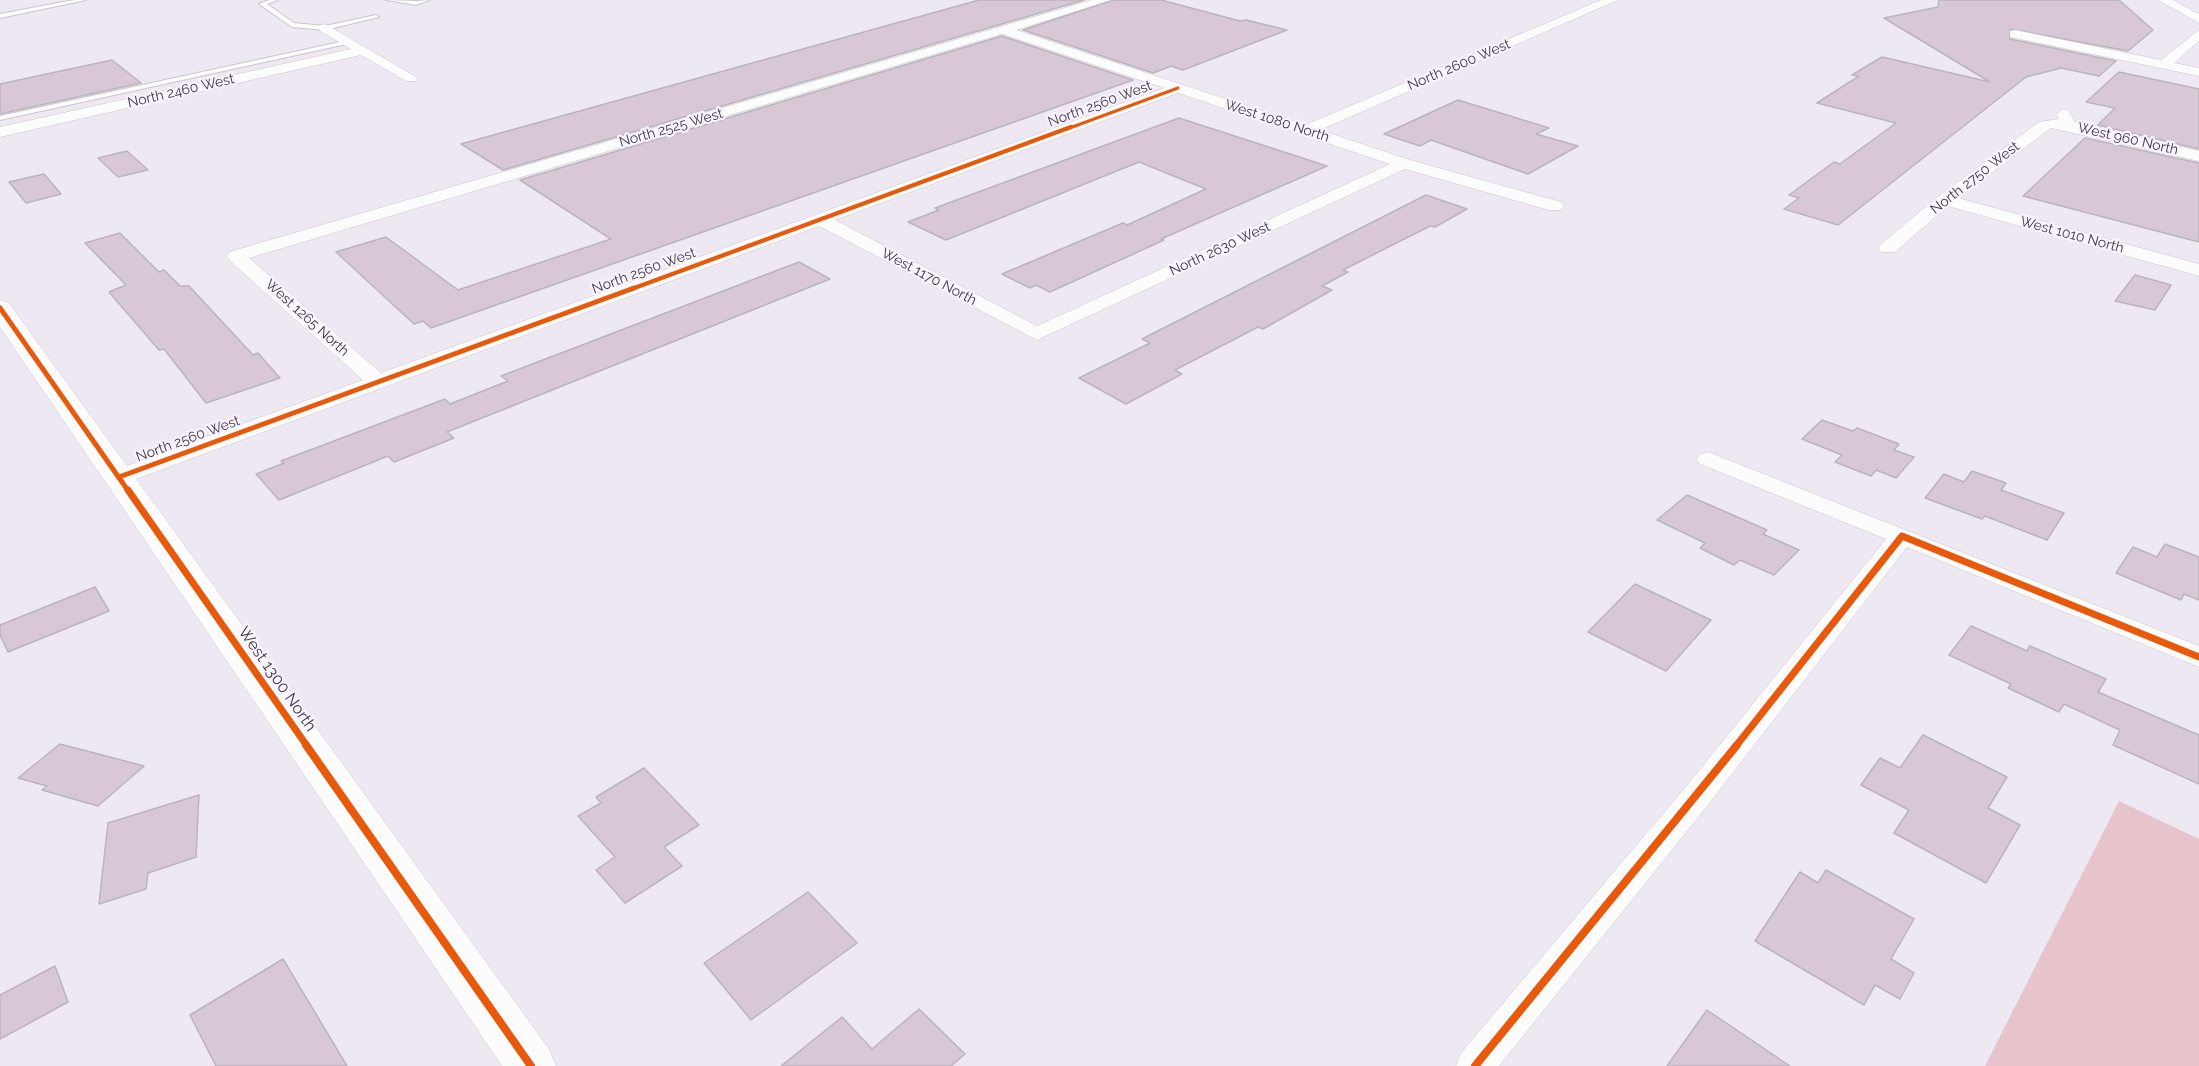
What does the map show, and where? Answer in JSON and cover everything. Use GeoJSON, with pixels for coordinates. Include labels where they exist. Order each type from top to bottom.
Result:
{"type":"FeatureCollection","features":[{"type":"Feature","properties":{"kind":"street","name":"North 2525 West"},"geometry":{"type":"LineString","coordinates":[[236,256],[1105,0]]}},
{"type":"Feature","properties":{"kind":"street","name":"North 2600 West"},"geometry":{"type":"LineString","coordinates":[[1307,130],[1612,0]]}},
{"type":"Feature","properties":{"kind":"street"},"geometry":{"type":"LineString","coordinates":[[2164,0],[2199,19]]}},
{"type":"Feature","properties":{"kind":"street"},"geometry":{"type":"LineString","coordinates":[[325,28],[411,78]]}},
{"type":"Feature","properties":{"kind":"street","name":"West 1080 North"},"geometry":{"type":"LineString","coordinates":[[1002,30],[1404,163],[1555,206]]}},
{"type":"Feature","properties":{"kind":"street"},"geometry":{"type":"LineString","coordinates":[[2015,34],[2199,72]]}},
{"type":"Feature","properties":{"kind":"street"},"geometry":{"type":"LineString","coordinates":[[2163,65],[2199,34]]}},
{"type":"Feature","properties":{"kind":"street","name":"North 2460 West"},"geometry":{"type":"LineString","coordinates":[[0,132],[22,120],[150,98],[363,50]]}},
{"type":"Feature","properties":{"kind":"street","name":"North 2560 West"},"geometry":{"type":"LineString","coordinates":[[119,477],[1178,88]]}},
{"type":"Feature","properties":{"kind":"street","name":"West 960 North"},"geometry":{"type":"LineString","coordinates":[[2066,120],[2199,156]]}},
{"type":"Feature","properties":{"kind":"street","name":"North 2750 West"},"geometry":{"type":"LineString","coordinates":[[1888,248],[1945,200],[2044,125],[2066,120]]}},
{"type":"Feature","properties":{"kind":"street","name":"North 2630 West"},"geometry":{"type":"LineString","coordinates":[[1037,334],[1404,163]]}},
{"type":"Feature","properties":{"kind":"street","name":"West 1010 North"},"geometry":{"type":"LineString","coordinates":[[1945,200],[2199,270]]}},
{"type":"Feature","properties":{"kind":"street","name":"West 1170 North"},"geometry":{"type":"LineString","coordinates":[[822,220],[1037,334]]}},
{"type":"Feature","properties":{"kind":"street","name":"West 1265 North"},"geometry":{"type":"LineString","coordinates":[[236,256],[377,381]]}},
{"type":"Feature","properties":{"kind":"street","name":"West 1300 North"},"geometry":{"type":"LineString","coordinates":[[0,308],[531,1066]]}},
{"type":"Feature","properties":{"kind":"street"},"geometry":{"type":"LineString","coordinates":[[1708,459],[2199,657]]}},
{"type":"Feature","properties":{"kind":"street"},"geometry":{"type":"LineString","coordinates":[[1475,1066],[1700,792],[1902,536]]}},
{"type":"Feature","properties":{"kind":"lane"},"geometry":{"type":"LineString","coordinates":[[0,16],[83,0]]}},
{"type":"Feature","properties":{"kind":"lane"},"geometry":{"type":"LineString","coordinates":[[275,0],[262,4],[292,25],[325,28],[375,17]]}},
{"type":"Feature","properties":{"kind":"lane"},"geometry":{"type":"LineString","coordinates":[[389,0],[416,3],[427,0]]}},
{"type":"Feature","properties":{"kind":"lane"},"geometry":{"type":"LineString","coordinates":[[0,118],[22,120],[138,87],[349,42]]}},
{"type":"Feature","properties":{"kind":"lane"},"geometry":{"type":"LineString","coordinates":[[222,69],[235,79]]}},
{"type":"Feature","properties":{"kind":"lane"},"geometry":{"type":"LineString","coordinates":[[138,87],[150,98]]}},
{"type":"Feature","properties":{"kind":"shaded area"},"geometry":{"type":"Polygon","coordinates":[[[2119,801],[2199,839],[2199,1066],[1985,1066],[2119,801]]]}},
{"type":"Feature","properties":{"kind":"building"},"geometry":{"type":"Polygon","coordinates":[[[979,0],[1084,0],[503,170],[461,144],[979,0]]]}},
{"type":"Feature","properties":{"kind":"building"},"geometry":{"type":"Polygon","coordinates":[[[1113,0],[1161,0],[1240,21],[1246,20],[1287,30],[1183,70],[1171,66],[1153,73],[1023,30],[1113,0]]]}},
{"type":"Feature","properties":{"kind":"building"},"geometry":{"type":"Polygon","coordinates":[[[1939,0],[2119,0],[2153,30],[2128,51],[2010,29],[2010,39],[2116,61],[2099,76],[2061,68],[2026,77],[1838,225],[1784,209],[1799,198],[1789,195],[1834,162],[1840,164],[1896,123],[1817,103],[1859,76],[1852,75],[1882,57],[1990,82],[1884,18],[1938,7],[1939,0]]]}},
{"type":"Feature","properties":{"kind":"building"},"geometry":{"type":"Polygon","coordinates":[[[1002,36],[1133,80],[431,328],[423,321],[414,324],[336,252],[386,237],[458,290],[611,239],[520,180],[1002,36]]]}},
{"type":"Feature","properties":{"kind":"building"},"geometry":{"type":"Polygon","coordinates":[[[112,60],[141,83],[0,114],[0,84],[112,60]]]}},
{"type":"Feature","properties":{"kind":"building"},"geometry":{"type":"Polygon","coordinates":[[[2119,72],[2199,89],[2199,149],[2098,125],[2115,108],[2086,102],[2119,72]]]}},
{"type":"Feature","properties":{"kind":"building"},"geometry":{"type":"Polygon","coordinates":[[[1458,100],[1549,128],[1536,134],[1578,146],[1528,174],[1431,140],[1420,146],[1384,134],[1458,100]]]}},
{"type":"Feature","properties":{"kind":"building"},"geometry":{"type":"Polygon","coordinates":[[[1179,118],[1327,166],[1161,239],[1164,240],[1050,292],[1036,285],[1030,288],[1002,274],[1123,223],[1127,225],[1206,189],[1139,162],[946,240],[908,222],[939,210],[935,208],[1179,118]]]}},
{"type":"Feature","properties":{"kind":"building"},"geometry":{"type":"Polygon","coordinates":[[[2085,138],[2199,163],[2199,242],[2023,196],[2085,138]]]}},
{"type":"Feature","properties":{"kind":"building"},"geometry":{"type":"Polygon","coordinates":[[[127,151],[148,170],[118,177],[98,158],[127,151]]]}},
{"type":"Feature","properties":{"kind":"building"},"geometry":{"type":"Polygon","coordinates":[[[44,174],[61,194],[26,203],[9,182],[44,174]]]}},
{"type":"Feature","properties":{"kind":"building"},"geometry":{"type":"Polygon","coordinates":[[[1426,195],[1467,209],[1435,227],[1430,226],[1343,270],[1348,272],[1322,286],[1332,290],[1263,329],[1258,327],[1175,370],[1182,374],[1126,404],[1079,378],[1150,343],[1142,339],[1426,195]]]}},
{"type":"Feature","properties":{"kind":"building"},"geometry":{"type":"Polygon","coordinates":[[[120,233],[159,272],[164,270],[180,286],[189,286],[253,355],[258,353],[280,378],[206,403],[164,349],[159,350],[109,292],[126,285],[85,243],[120,233]]]}},
{"type":"Feature","properties":{"kind":"building"},"geometry":{"type":"Polygon","coordinates":[[[799,262],[830,279],[447,432],[454,438],[394,462],[388,456],[279,500],[256,474],[284,463],[281,461],[445,399],[450,404],[508,381],[501,376],[799,262]]]}},
{"type":"Feature","properties":{"kind":"building"},"geometry":{"type":"Polygon","coordinates":[[[2135,275],[2171,285],[2155,310],[2115,301],[2135,275]]]}},
{"type":"Feature","properties":{"kind":"building"},"geometry":{"type":"Polygon","coordinates":[[[1822,420],[1853,431],[1857,428],[1899,444],[1894,450],[1914,457],[1896,478],[1876,470],[1871,476],[1835,462],[1842,455],[1802,439],[1822,420]]]}},
{"type":"Feature","properties":{"kind":"building"},"geometry":{"type":"Polygon","coordinates":[[[1972,471],[2006,483],[2001,490],[2064,513],[2047,540],[1985,516],[1982,519],[1925,498],[1944,474],[1964,482],[1972,471]]]}},
{"type":"Feature","properties":{"kind":"building"},"geometry":{"type":"Polygon","coordinates":[[[1687,495],[1767,530],[1763,534],[1799,550],[1774,575],[1740,560],[1734,565],[1700,548],[1705,543],[1657,520],[1687,495]]]}},
{"type":"Feature","properties":{"kind":"building"},"geometry":{"type":"Polygon","coordinates":[[[2165,544],[2199,557],[2199,600],[2184,594],[2181,600],[2116,573],[2133,547],[2157,557],[2165,544]]]}},
{"type":"Feature","properties":{"kind":"building"},"geometry":{"type":"Polygon","coordinates":[[[1635,584],[1711,620],[1666,671],[1588,632],[1635,584]]]}},
{"type":"Feature","properties":{"kind":"building"},"geometry":{"type":"Polygon","coordinates":[[[95,587],[109,611],[8,652],[0,635],[0,625],[95,587]]]}},
{"type":"Feature","properties":{"kind":"building"},"geometry":{"type":"Polygon","coordinates":[[[1971,626],[2027,651],[2030,646],[2106,679],[2098,692],[2199,735],[2199,784],[2113,745],[2120,730],[2064,704],[2059,712],[2008,688],[2011,684],[1949,655],[1971,626]]]}},
{"type":"Feature","properties":{"kind":"building"},"geometry":{"type":"Polygon","coordinates":[[[1923,735],[2007,777],[1988,808],[2020,825],[1986,883],[1894,833],[1909,810],[1861,785],[1880,758],[1900,768],[1923,735]]]}},
{"type":"Feature","properties":{"kind":"building"},"geometry":{"type":"Polygon","coordinates":[[[60,744],[144,766],[98,806],[42,790],[47,786],[18,778],[60,744]]]}},
{"type":"Feature","properties":{"kind":"building"},"geometry":{"type":"Polygon","coordinates":[[[644,768],[699,825],[664,847],[682,866],[625,903],[596,870],[615,857],[578,816],[601,803],[596,797],[644,768]]]}},
{"type":"Feature","properties":{"kind":"building"},"geometry":{"type":"Polygon","coordinates":[[[199,795],[196,857],[148,873],[146,889],[99,904],[108,823],[199,795]]]}},
{"type":"Feature","properties":{"kind":"building"},"geometry":{"type":"Polygon","coordinates":[[[1826,870],[1914,919],[1891,959],[1914,973],[1900,999],[1875,985],[1864,1005],[1755,941],[1800,872],[1818,883],[1826,870]]]}},
{"type":"Feature","properties":{"kind":"building"},"geometry":{"type":"Polygon","coordinates":[[[808,892],[857,943],[751,1020],[704,963],[808,892]]]}},
{"type":"Feature","properties":{"kind":"building"},"geometry":{"type":"Polygon","coordinates":[[[283,959],[347,1066],[216,1066],[190,1015],[283,959]]]}},
{"type":"Feature","properties":{"kind":"building"},"geometry":{"type":"Polygon","coordinates":[[[55,966],[68,1002],[0,1039],[0,995],[55,966]]]}},
{"type":"Feature","properties":{"kind":"building"},"geometry":{"type":"Polygon","coordinates":[[[919,1009],[965,1054],[951,1066],[781,1066],[842,1017],[872,1049],[919,1009]]]}},
{"type":"Feature","properties":{"kind":"building"},"geometry":{"type":"Polygon","coordinates":[[[1707,1010],[1790,1066],[1667,1066],[1707,1010]]]}},
{"type":"Feature","properties":{"kind":"cycle path"},"geometry":{"type":"LineString","coordinates":[[119,477],[1178,88]]}},
{"type":"Feature","properties":{"kind":"cycle path"},"geometry":{"type":"LineString","coordinates":[[0,308],[531,1066]]}},
{"type":"Feature","properties":{"kind":"cycle path"},"geometry":{"type":"LineString","coordinates":[[1475,1066],[1700,792],[1902,536],[2199,657]]}}]}
